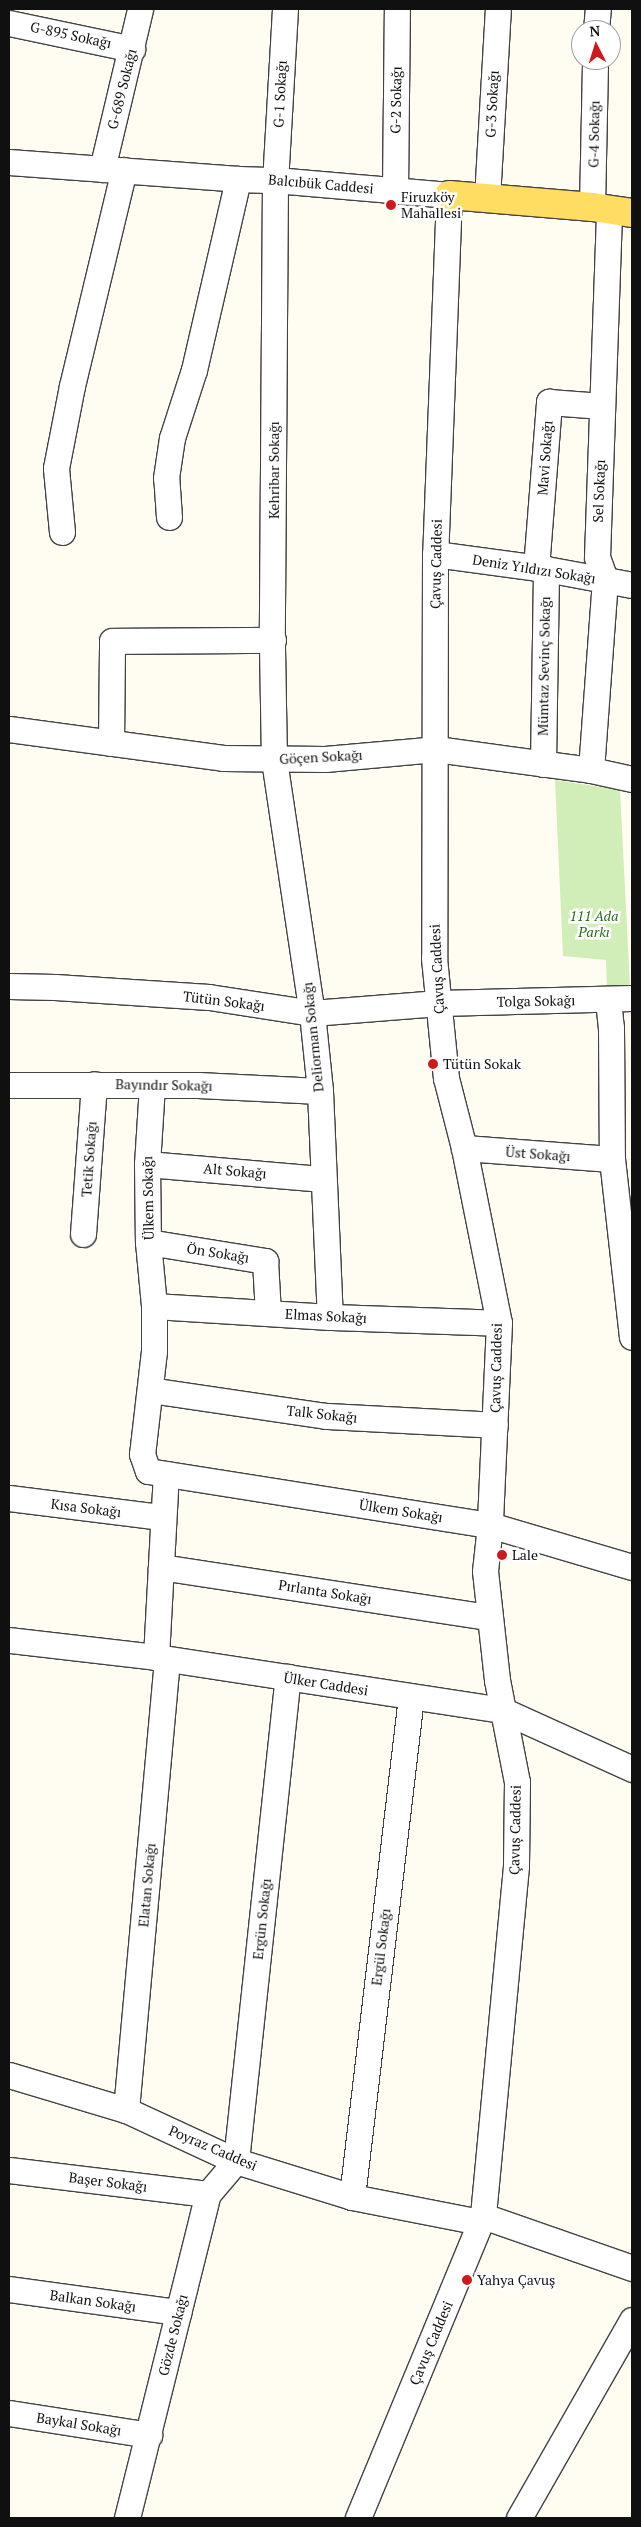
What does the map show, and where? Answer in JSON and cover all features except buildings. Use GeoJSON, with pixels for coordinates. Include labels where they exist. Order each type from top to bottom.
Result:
{"type":"FeatureCollection","features":[{"type":"Feature","properties":{"kind":"main road","name":"Balcıbük Caddesi"},"geometry":{"type":"LineString","coordinates":[[449,195],[611,210]]}},
{"type":"Feature","properties":{"kind":"street","name":"G-689 Sokağı"},"geometry":{"type":"LineString","coordinates":[[62,532],[56,468],[113,169],[140,9]]}},
{"type":"Feature","properties":{"kind":"street","name":"G-1 Sokağı"},"geometry":{"type":"LineString","coordinates":[[275,180],[285,9]]}},
{"type":"Feature","properties":{"kind":"street","name":"G-2 Sokağı"},"geometry":{"type":"LineString","coordinates":[[395,191],[397,9]]}},
{"type":"Feature","properties":{"kind":"street","name":"G-3 Sokağı"},"geometry":{"type":"LineString","coordinates":[[487,198],[498,9]]}},
{"type":"Feature","properties":{"kind":"street","name":"G-895 Sokağı"},"geometry":{"type":"LineString","coordinates":[[9,23],[42,18],[132,49]]}},
{"type":"Feature","properties":{"kind":"street","name":"G-4 Sokağı"},"geometry":{"type":"LineString","coordinates":[[596,70],[611,210]]}},
{"type":"Feature","properties":{"kind":"street","name":"Balcıbük Caddesi"},"geometry":{"type":"LineString","coordinates":[[9,162],[238,180],[275,180],[449,195]]}},
{"type":"Feature","properties":{"kind":"street"},"geometry":{"type":"LineString","coordinates":[[169,517],[166,478],[172,438],[194,370],[238,180]]}},
{"type":"Feature","properties":{"kind":"street","name":"Kehribar Sokağı"},"geometry":{"type":"LineString","coordinates":[[274,760],[272,640],[275,180]]}},
{"type":"Feature","properties":{"kind":"street","name":"Çavuş Caddesi"},"geometry":{"type":"LineString","coordinates":[[358,2518],[481,2219],[516,1866],[516,1782],[502,1710],[489,1617],[485,1571],[490,1525],[499,1323],[464,1148],[446,1078],[434,958],[435,554],[449,195]]}},
{"type":"Feature","properties":{"kind":"street","name":"Sel Sokağı"},"geometry":{"type":"LineString","coordinates":[[591,770],[605,579],[597,557],[611,210]]}},
{"type":"Feature","properties":{"kind":"street","name":"Mavi Sokağı"},"geometry":{"type":"LineString","coordinates":[[541,568],[549,402],[602,406]]}},
{"type":"Feature","properties":{"kind":"street","name":"Deniz Yıldızı Sokağı"},"geometry":{"type":"LineString","coordinates":[[435,554],[541,568],[632,585]]}},
{"type":"Feature","properties":{"kind":"street","name":"Mümtaz Sevinç Sokağı"},"geometry":{"type":"LineString","coordinates":[[541,568],[543,764]]}},
{"type":"Feature","properties":{"kind":"street"},"geometry":{"type":"LineString","coordinates":[[111,743],[112,642],[272,640]]}},
{"type":"Feature","properties":{"kind":"street","name":"Göçen Sokağı"},"geometry":{"type":"LineString","coordinates":[[9,729],[223,758],[325,759],[436,749],[591,770],[632,779]]}},
{"type":"Feature","properties":{"kind":"street","name":"Deliorman Sokağı"},"geometry":{"type":"LineString","coordinates":[[274,760],[312,1013],[320,1091],[330,1317]]}},
{"type":"Feature","properties":{"kind":"street","name":"Tütün Sokağı"},"geometry":{"type":"LineString","coordinates":[[9,986],[55,987],[209,997],[312,1013],[439,1003]]}},
{"type":"Feature","properties":{"kind":"street","name":"Tolga Sokağı"},"geometry":{"type":"LineString","coordinates":[[439,1003],[632,998]]}},
{"type":"Feature","properties":{"kind":"street"},"geometry":{"type":"LineString","coordinates":[[608,1000],[611,1028],[612,1159],[632,1337]]}},
{"type":"Feature","properties":{"kind":"street","name":"Tetik Sokağı"},"geometry":{"type":"LineString","coordinates":[[83,1234],[94,1084]]}},
{"type":"Feature","properties":{"kind":"street","name":"Bayındır Sokağı"},"geometry":{"type":"LineString","coordinates":[[9,1085],[198,1085],[320,1091]]}},
{"type":"Feature","properties":{"kind":"street","name":"Ülkem Sokağı"},"geometry":{"type":"LineString","coordinates":[[152,1085],[147,1164],[148,1242],[154,1306],[154,1351],[142,1454],[148,1471],[490,1525],[632,1567]]}},
{"type":"Feature","properties":{"kind":"street","name":"Üst Sokağı"},"geometry":{"type":"LineString","coordinates":[[464,1148],[612,1159]]}},
{"type":"Feature","properties":{"kind":"street","name":"Alt Sokağı"},"geometry":{"type":"LineString","coordinates":[[147,1164],[323,1179]]}},
{"type":"Feature","properties":{"kind":"street","name":"Ön Sokağı"},"geometry":{"type":"LineString","coordinates":[[148,1242],[265,1261],[268,1313]]}},
{"type":"Feature","properties":{"kind":"street","name":"Elmas Sokağı"},"geometry":{"type":"LineString","coordinates":[[154,1306],[330,1317],[499,1323]]}},
{"type":"Feature","properties":{"kind":"street","name":"Talk Sokağı"},"geometry":{"type":"LineString","coordinates":[[150,1390],[326,1416],[495,1425]]}},
{"type":"Feature","properties":{"kind":"street"},"geometry":{"type":"LineString","coordinates":[[162,1659],[162,1517],[166,1474]]}},
{"type":"Feature","properties":{"kind":"street","name":"Kısa Sokağı"},"geometry":{"type":"LineString","coordinates":[[9,1498],[162,1517]]}},
{"type":"Feature","properties":{"kind":"street","name":"Pırlanta Sokağı"},"geometry":{"type":"LineString","coordinates":[[161,1567],[489,1617]]}},
{"type":"Feature","properties":{"kind":"street","name":"Ülker Caddesi"},"geometry":{"type":"LineString","coordinates":[[9,1640],[162,1659],[502,1710],[632,1769]]}},
{"type":"Feature","properties":{"kind":"street","name":"Elatan Sokağı"},"geometry":{"type":"LineString","coordinates":[[126,2110],[162,1659]]}},
{"type":"Feature","properties":{"kind":"street","name":"Ergün Sokağı"},"geometry":{"type":"LineString","coordinates":[[236,2161],[288,1677]]}},
{"type":"Feature","properties":{"kind":"street","name":"Ergül Sokağı"},"geometry":{"type":"LineString","coordinates":[[352,2197],[411,1697]]}},
{"type":"Feature","properties":{"kind":"street","name":"Poyraz Caddesi"},"geometry":{"type":"LineString","coordinates":[[9,2075],[126,2110],[236,2161],[352,2197],[481,2219],[632,2268]]}},
{"type":"Feature","properties":{"kind":"street","name":"Gözde Sokağı"},"geometry":{"type":"LineString","coordinates":[[127,2518],[208,2194],[236,2161]]}},
{"type":"Feature","properties":{"kind":"street","name":"Başer Sokağı"},"geometry":{"type":"LineString","coordinates":[[9,2170],[208,2194]]}},
{"type":"Feature","properties":{"kind":"street","name":"Balkan Sokağı"},"geometry":{"type":"LineString","coordinates":[[9,2290],[178,2312]]}},
{"type":"Feature","properties":{"kind":"street"},"geometry":{"type":"LineString","coordinates":[[519,2518],[632,2320]]}},
{"type":"Feature","properties":{"kind":"street","name":"Baykal Sokağı"},"geometry":{"type":"LineString","coordinates":[[9,2413],[149,2435]]}},
{"type":"Feature","properties":{"kind":"green space","name":"111 Ada Parkı"},"geometry":{"type":"Polygon","coordinates":[[[555,780],[620,790],[630,986],[607,988],[606,960],[563,956],[555,780]]]}},
{"type":"Feature","properties":{"kind":"place","name":"Firuzköy Mahallesi"},"geometry":{"type":"Point","coordinates":[391,205]}},
{"type":"Feature","properties":{"kind":"place","name":"Tütün Sokak"},"geometry":{"type":"Point","coordinates":[433,1064]}},
{"type":"Feature","properties":{"kind":"place","name":"Lale"},"geometry":{"type":"Point","coordinates":[502,1555]}},
{"type":"Feature","properties":{"kind":"place","name":"Yahya Çavuş"},"geometry":{"type":"Point","coordinates":[467,2280]}}]}
